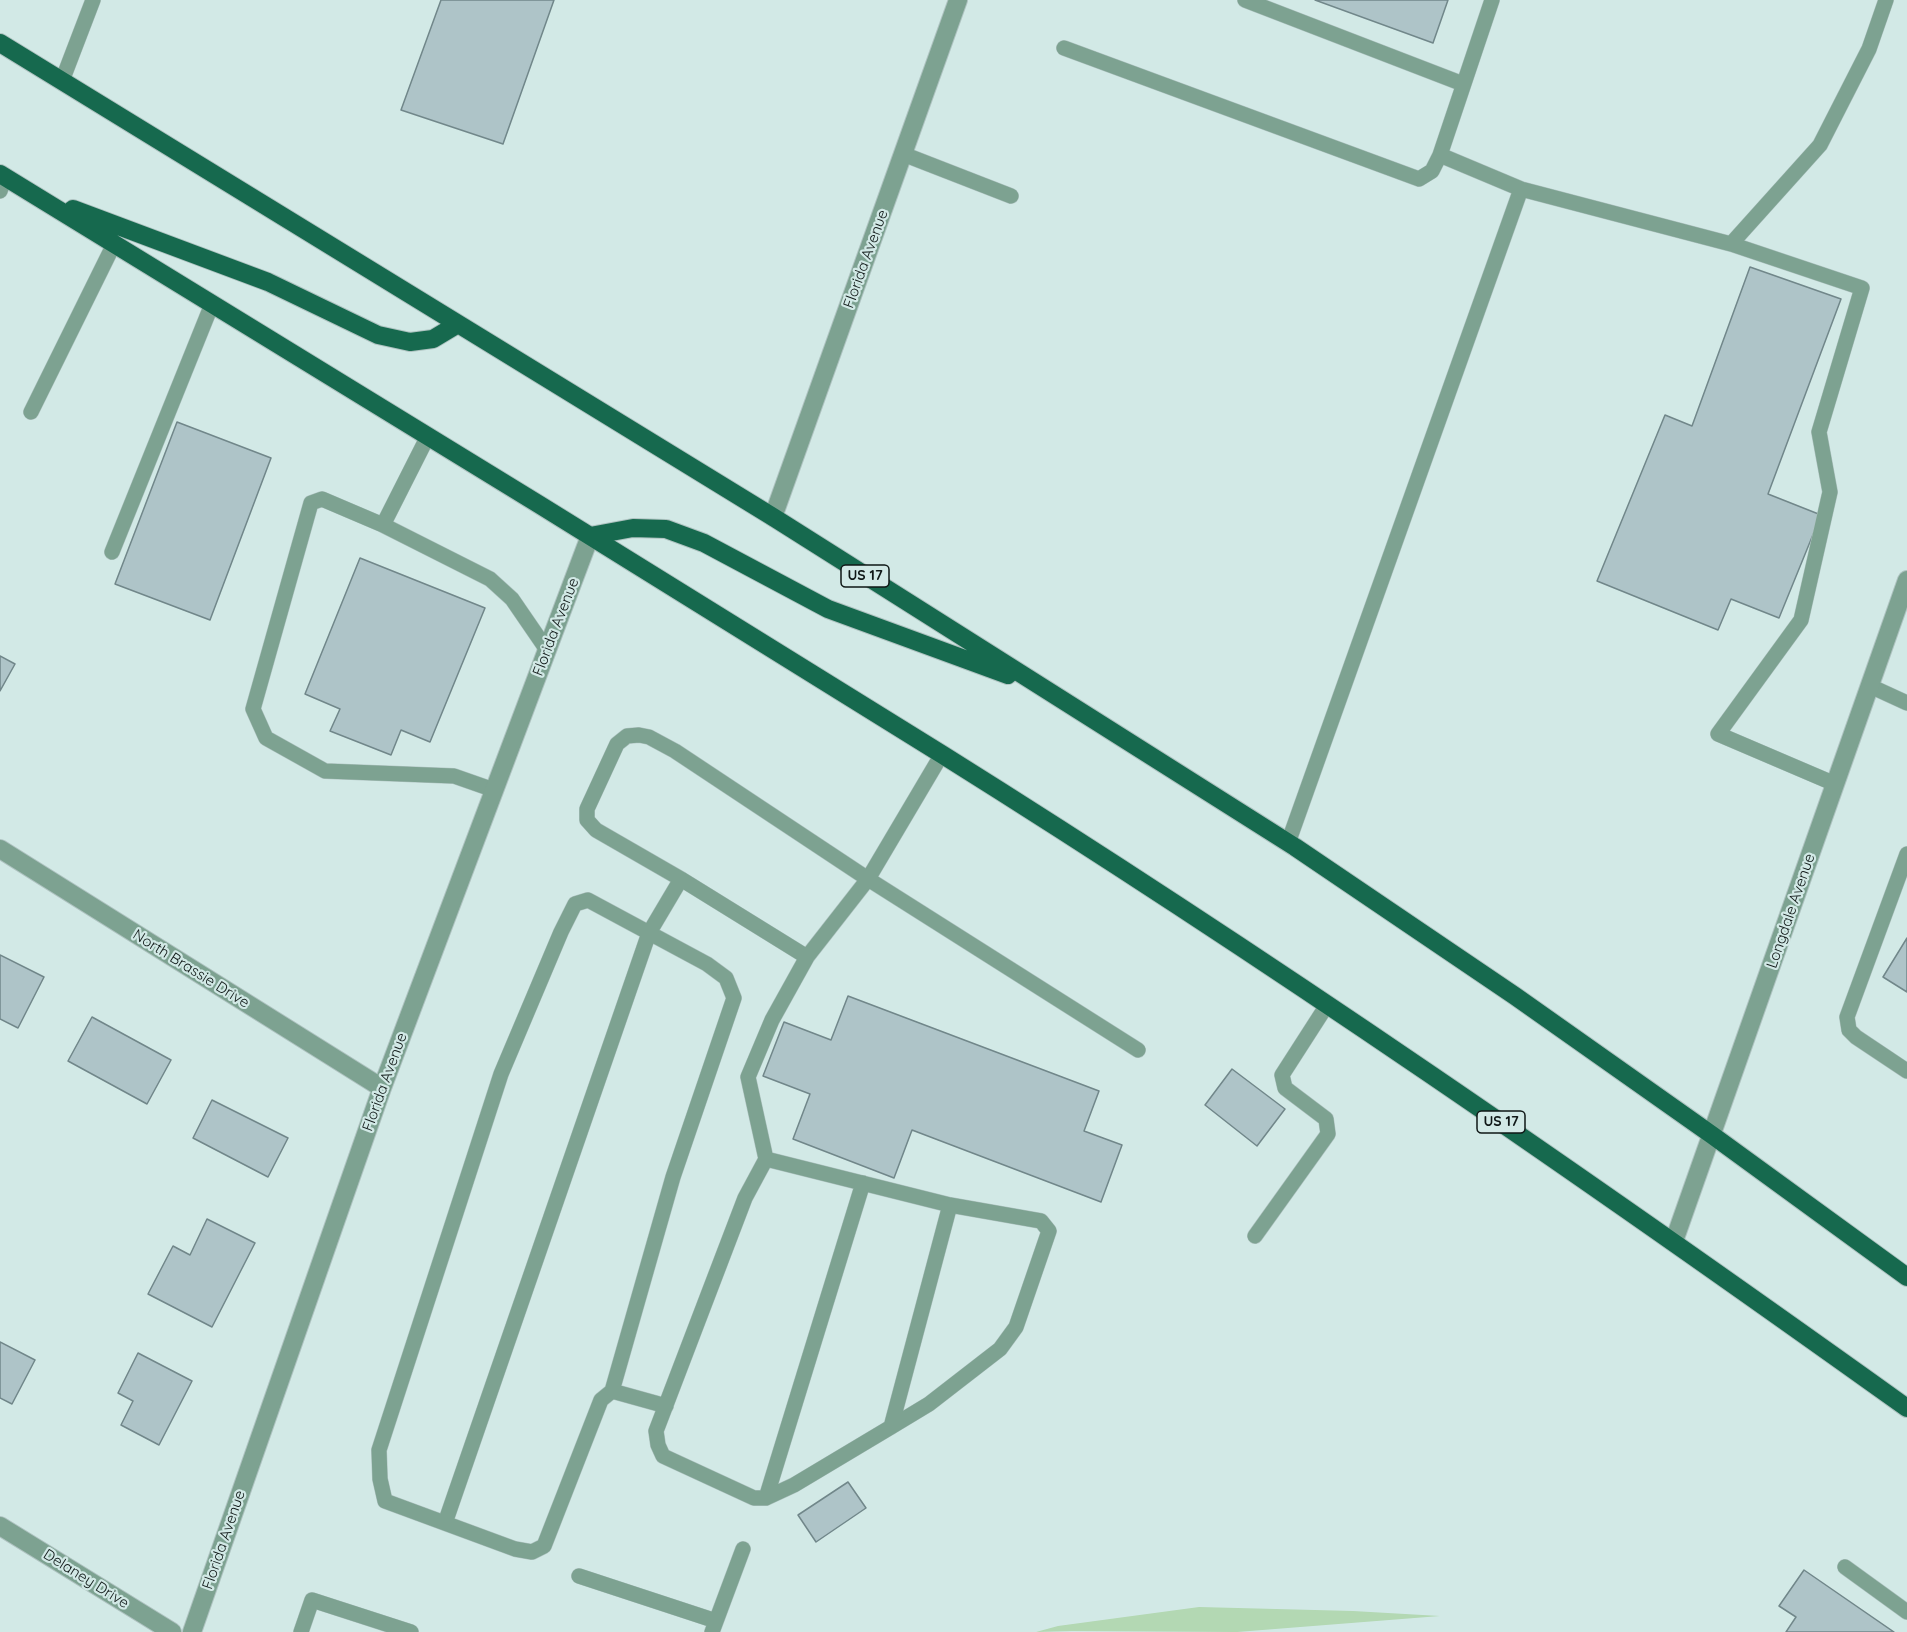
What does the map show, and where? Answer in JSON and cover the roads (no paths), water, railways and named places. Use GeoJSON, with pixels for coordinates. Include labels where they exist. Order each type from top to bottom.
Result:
{"type":"FeatureCollection","features":[{"type":"Feature","properties":{"kind":"main road","name":"US 17"},"geometry":{"type":"LineString","coordinates":[[0,43],[773,518],[1288,843],[1515,996],[1712,1135],[1907,1277]]}},
{"type":"Feature","properties":{"kind":"main road","name":"US 17"},"geometry":{"type":"LineString","coordinates":[[2,181],[32,194],[942,754],[1460,1094],[1674,1241],[1907,1408]]}},
{"type":"Feature","properties":{"kind":"main road"},"geometry":{"type":"LineString","coordinates":[[32,194],[268,282],[378,335],[410,342],[433,339],[458,324]]}},
{"type":"Feature","properties":{"kind":"main road"},"geometry":{"type":"LineString","coordinates":[[590,536],[633,528],[666,529],[704,543],[828,609],[1040,687]]}},
{"type":"Feature","properties":{"kind":"street","name":"Florida Avenue"},"geometry":{"type":"LineString","coordinates":[[773,518],[958,0]]}},
{"type":"Feature","properties":{"kind":"street","name":"Florida Avenue"},"geometry":{"type":"LineString","coordinates":[[192,1632],[382,1088],[590,536]]}},
{"type":"Feature","properties":{"kind":"street","name":"Longdale Avenue"},"geometry":{"type":"LineString","coordinates":[[1674,1241],[1907,580]]}},
{"type":"Feature","properties":{"kind":"street","name":"North Brassie Drive"},"geometry":{"type":"LineString","coordinates":[[0,849],[382,1088]]}},
{"type":"Feature","properties":{"kind":"street","name":"Delaney Drive"},"geometry":{"type":"LineString","coordinates":[[0,1526],[172,1632]]}},
{"type":"Feature","properties":{"kind":"lane"},"geometry":{"type":"LineString","coordinates":[[62,81],[93,0]]}},
{"type":"Feature","properties":{"kind":"lane"},"geometry":{"type":"LineString","coordinates":[[1245,0],[1463,84]]}},
{"type":"Feature","properties":{"kind":"lane"},"geometry":{"type":"LineString","coordinates":[[1064,48],[1419,179],[1432,171],[1440,155],[1492,0]]}},
{"type":"Feature","properties":{"kind":"lane"},"geometry":{"type":"LineString","coordinates":[[1731,243],[1820,145],[1869,49],[1886,0]]}},
{"type":"Feature","properties":{"kind":"lane"},"geometry":{"type":"LineString","coordinates":[[903,154],[1011,196]]}},
{"type":"Feature","properties":{"kind":"lane"},"geometry":{"type":"LineString","coordinates":[[1440,155],[1521,189],[1731,243],[1862,288],[1819,432],[1830,492],[1802,620],[1718,734],[1835,784]]}},
{"type":"Feature","properties":{"kind":"lane"},"geometry":{"type":"LineString","coordinates":[[1288,843],[1521,189]]}},
{"type":"Feature","properties":{"kind":"lane"},"geometry":{"type":"LineString","coordinates":[[32,412],[114,244]]}},
{"type":"Feature","properties":{"kind":"lane"},"geometry":{"type":"LineString","coordinates":[[112,552],[212,304]]}},
{"type":"Feature","properties":{"kind":"lane"},"geometry":{"type":"LineString","coordinates":[[383,525],[428,436]]}},
{"type":"Feature","properties":{"kind":"lane"},"geometry":{"type":"LineString","coordinates":[[494,790],[454,776],[325,771],[266,738],[253,710],[311,503],[322,499],[383,525],[490,579],[512,599],[547,650]]}},
{"type":"Feature","properties":{"kind":"lane"},"geometry":{"type":"LineString","coordinates":[[1870,686],[1907,703]]}},
{"type":"Feature","properties":{"kind":"lane"},"geometry":{"type":"LineString","coordinates":[[807,957],[681,879],[596,830],[587,820],[587,809],[616,744],[627,736],[639,735],[649,737],[675,751],[868,879],[1138,1050]]}},
{"type":"Feature","properties":{"kind":"lane"},"geometry":{"type":"LineString","coordinates":[[766,1159],[950,1205],[1041,1221],[1049,1231],[1016,1327],[999,1349],[929,1404],[794,1485],[766,1498],[754,1498],[663,1456],[658,1445],[656,1431],[746,1198],[766,1159],[748,1077],[772,1020],[807,957],[868,879],[942,754]]}},
{"type":"Feature","properties":{"kind":"lane"},"geometry":{"type":"LineString","coordinates":[[1907,854],[1846,1017],[1849,1030],[1856,1038],[1907,1071]]}},
{"type":"Feature","properties":{"kind":"lane"},"geometry":{"type":"LineString","coordinates":[[445,1523],[650,933],[681,879]]}},
{"type":"Feature","properties":{"kind":"lane"},"geometry":{"type":"LineString","coordinates":[[588,900],[650,933],[707,964],[726,978],[734,998],[673,1177],[612,1391],[601,1400],[544,1546],[532,1552],[515,1549],[384,1501],[380,1479],[379,1450],[501,1074],[575,904],[588,900]]}},
{"type":"Feature","properties":{"kind":"lane"},"geometry":{"type":"LineString","coordinates":[[1255,1236],[1328,1134],[1326,1119],[1285,1088],[1282,1075],[1327,1005]]}},
{"type":"Feature","properties":{"kind":"lane"},"geometry":{"type":"LineString","coordinates":[[766,1498],[863,1183]]}},
{"type":"Feature","properties":{"kind":"lane"},"geometry":{"type":"LineString","coordinates":[[891,1427],[950,1205]]}},
{"type":"Feature","properties":{"kind":"lane"},"geometry":{"type":"LineString","coordinates":[[612,1391],[666,1406]]}},
{"type":"Feature","properties":{"kind":"lane"},"geometry":{"type":"LineString","coordinates":[[579,1576],[714,1627],[743,1550]]}},
{"type":"Feature","properties":{"kind":"lane"},"geometry":{"type":"LineString","coordinates":[[1845,1568],[1907,1612]]}},
{"type":"Feature","properties":{"kind":"lane"},"geometry":{"type":"LineString","coordinates":[[301,1632],[312,1600],[411,1632]]}}]}
